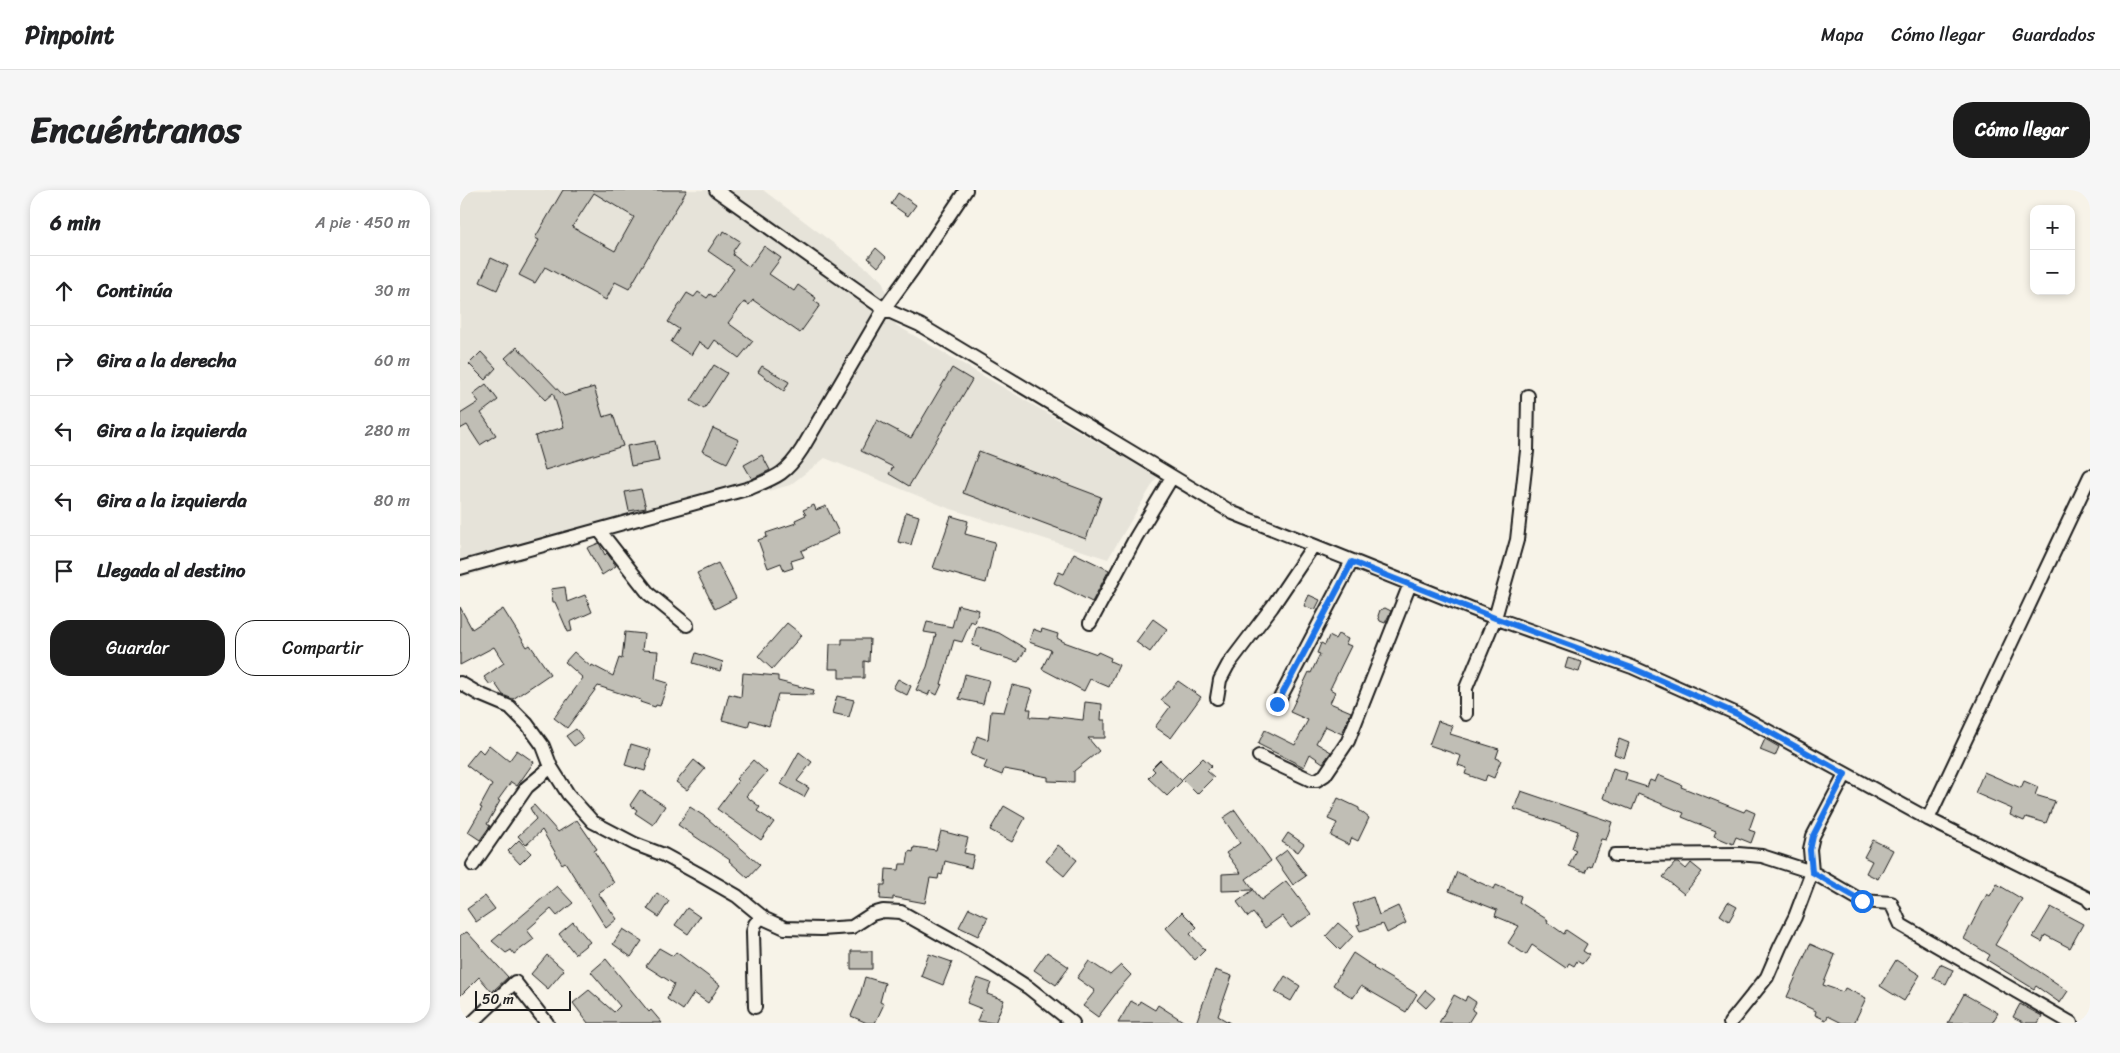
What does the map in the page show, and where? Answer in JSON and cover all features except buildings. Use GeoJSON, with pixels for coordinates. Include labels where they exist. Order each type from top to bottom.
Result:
{"type":"FeatureCollection","features":[{"type":"Feature","properties":{"kind":"street"},"geometry":{"type":"LineString","coordinates":[[716,190],[884,309],[920,325],[1233,513],[1495,618],[1632,668],[1728,710],[1928,819],[2087,898],[2090,902]]}},
{"type":"Feature","properties":{"kind":"street"},"geometry":{"type":"LineString","coordinates":[[460,568],[750,488],[772,479],[790,467],[884,309],[966,190]]}},
{"type":"Feature","properties":{"kind":"street"},"geometry":{"type":"LineString","coordinates":[[1466,714],[1466,688],[1495,618],[1517,540],[1527,452],[1528,396]]}},
{"type":"Feature","properties":{"kind":"street"},"geometry":{"type":"LineString","coordinates":[[1928,819],[2090,476]]}},
{"type":"Feature","properties":{"kind":"street"},"geometry":{"type":"LineString","coordinates":[[1090,623],[1136,537],[1172,477]]}},
{"type":"Feature","properties":{"kind":"street"},"geometry":{"type":"LineString","coordinates":[[599,530],[649,594],[687,624]]}},
{"type":"Feature","properties":{"kind":"street"},"geometry":{"type":"LineString","coordinates":[[1217,698],[1220,680],[1228,665],[1272,607],[1313,546]]}},
{"type":"Feature","properties":{"kind":"street"},"geometry":{"type":"LineString","coordinates":[[1277,704],[1352,562]]}},
{"type":"Feature","properties":{"kind":"street"},"geometry":{"type":"LineString","coordinates":[[1259,756],[1311,780],[1318,780],[1325,775],[1348,741],[1410,584]]}},
{"type":"Feature","properties":{"kind":"street"},"geometry":{"type":"LineString","coordinates":[[460,683],[479,694],[510,706],[538,739],[551,767],[568,794],[593,822],[635,844],[664,855],[737,896],[762,916],[785,928],[822,929],[852,927],[872,914],[883,911],[901,912],[976,954],[1029,988],[1072,1023]]}},
{"type":"Feature","properties":{"kind":"street"},"geometry":{"type":"LineString","coordinates":[[473,865],[527,787],[551,767]]}},
{"type":"Feature","properties":{"kind":"street"},"geometry":{"type":"LineString","coordinates":[[1730,1023],[1767,977],[1780,946],[1795,918],[1812,872],[1810,850],[1813,836],[1845,774]]}},
{"type":"Feature","properties":{"kind":"street"},"geometry":{"type":"LineString","coordinates":[[1615,855],[1738,854],[1762,856],[1812,872],[1862,901],[1891,903],[1901,925],[2071,1023]]}},
{"type":"Feature","properties":{"kind":"street"},"geometry":{"type":"LineString","coordinates":[[755,1007],[753,932],[755,924],[762,916]]}},
{"type":"Feature","properties":{"kind":"street"},"geometry":{"type":"LineString","coordinates":[[472,1023],[515,982],[547,1023]]}},
{"type":"Feature","properties":{"kind":"shaded area"},"geometry":{"type":"Polygon","coordinates":[[[460,190],[763,190],[882,280],[896,325],[1157,477],[1108,559],[948,508],[825,458],[790,485],[460,578],[460,190]]]}},
{"type":"Feature","properties":{"kind":"route"},"geometry":{"type":"LineString","coordinates":[[1277,704],[1352,562],[1495,618],[1632,668],[1737,714],[1845,774],[1813,836],[1810,850],[1812,872],[1862,901]]}}]}
